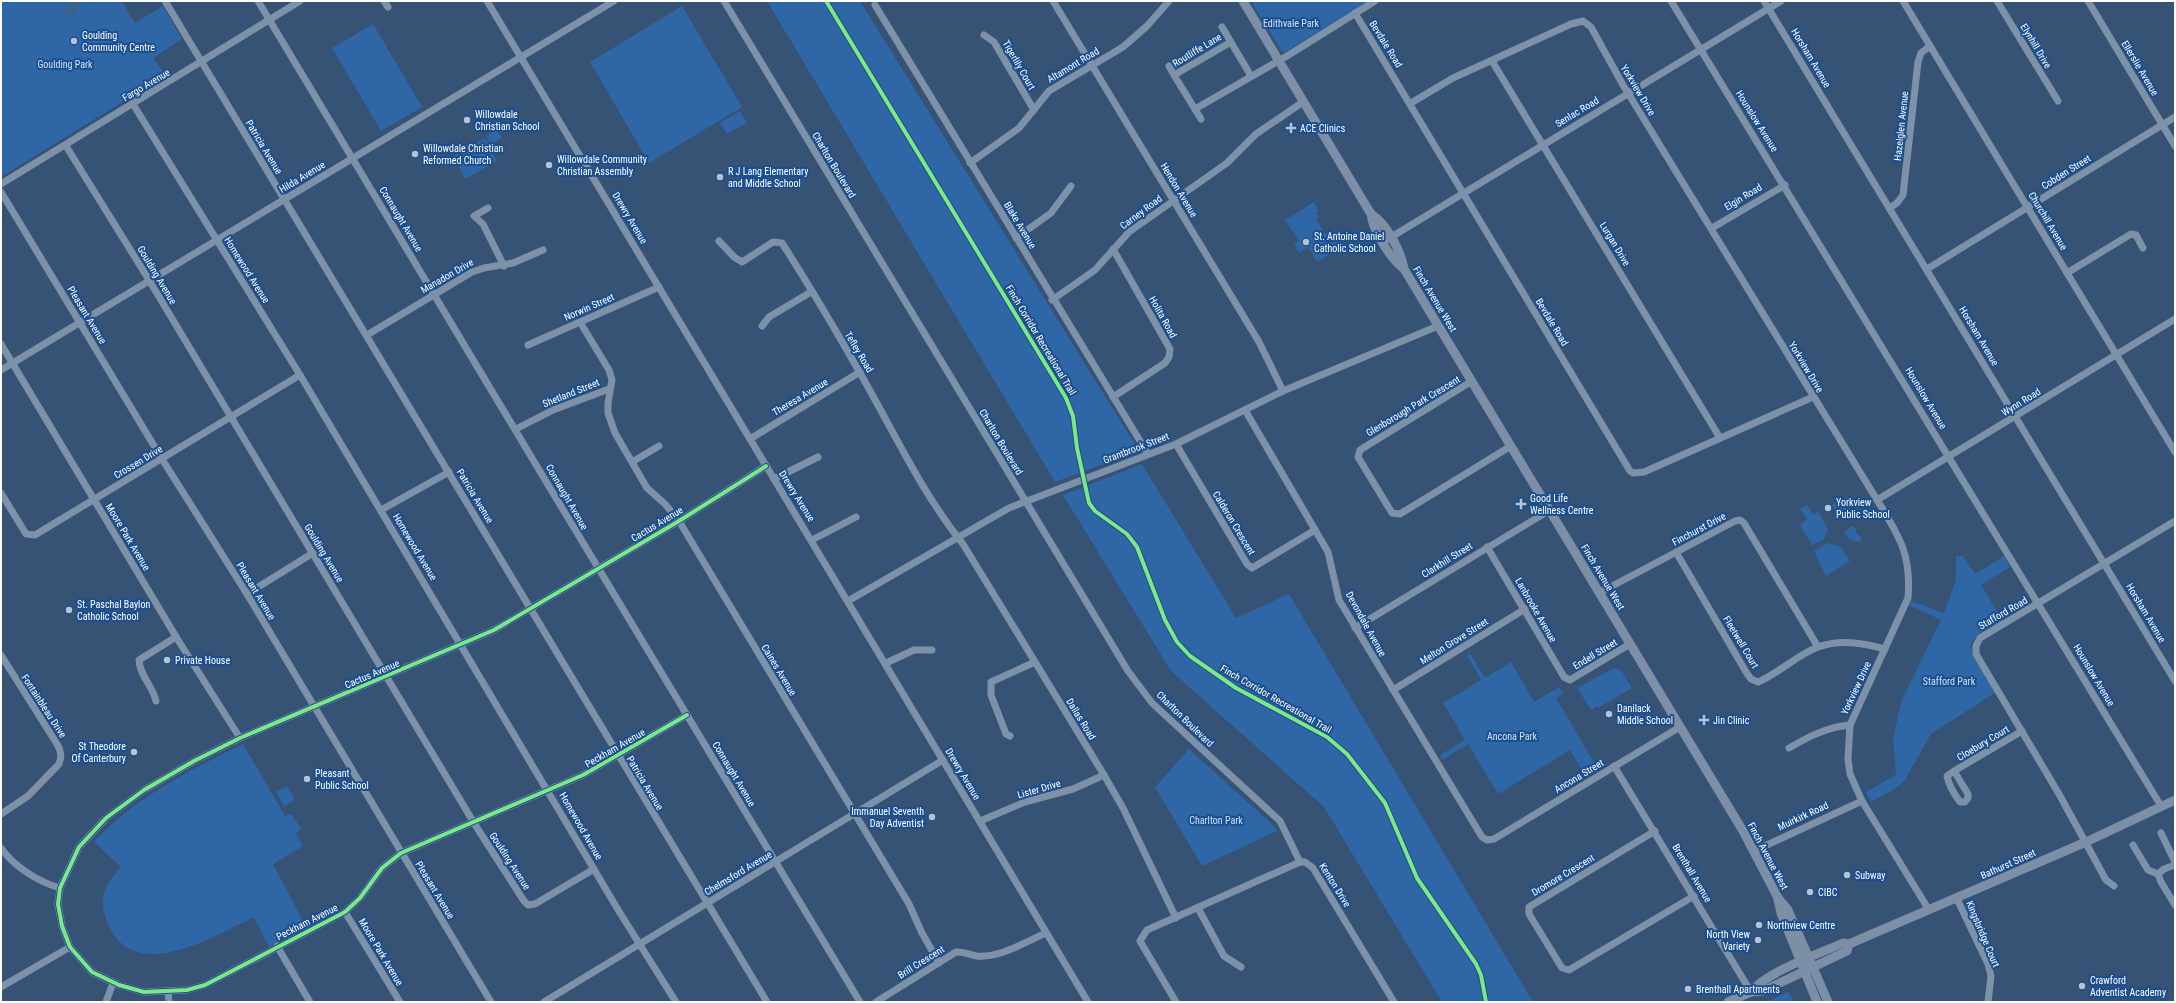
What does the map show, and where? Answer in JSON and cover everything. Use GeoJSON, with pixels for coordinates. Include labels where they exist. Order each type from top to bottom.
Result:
{"type":"FeatureCollection","features":[{"type":"Feature","properties":{"kind":"main road","name":"Finch Avenue West"},"geometry":{"type":"LineString","coordinates":[[1243,1],[1371,214],[1372,222],[1387,240],[1394,261],[1404,269],[1754,851],[1778,898],[1788,910],[1818,1002]]}},
{"type":"Feature","properties":{"kind":"main road","name":"Bathurst Street"},"geometry":{"type":"LineString","coordinates":[[1728,1002],[1751,992],[1758,983],[1807,965],[1843,943],[1849,944],[1957,899],[2086,842],[2175,800]]}},
{"type":"Feature","properties":{"kind":"main road","name":"Finch Avenue West"},"geometry":{"type":"LineString","coordinates":[[1807,965],[1828,1002]]}},
{"type":"Feature","properties":{"kind":"street","name":"Patricia Avenue"},"geometry":{"type":"LineString","coordinates":[[165,1],[767,1002]]}},
{"type":"Feature","properties":{"kind":"street","name":"Connaught Avenue"},"geometry":{"type":"LineString","coordinates":[[258,1],[516,429],[597,568],[860,1002]]}},
{"type":"Feature","properties":{"kind":"street","name":"Fargo Avenue"},"geometry":{"type":"LineString","coordinates":[[1,184],[66,146],[300,1]]}},
{"type":"Feature","properties":{"kind":"street","name":"Drewry Avenue"},"geometry":{"type":"LineString","coordinates":[[487,1],[886,663],[1086,1001]]}},
{"type":"Feature","properties":{"kind":"street","name":"Hilda Avenue"},"geometry":{"type":"LineString","coordinates":[[1,370],[216,239],[614,1]]}},
{"type":"Feature","properties":{"kind":"street","name":"Charlton Boulevard"},"geometry":{"type":"LineString","coordinates":[[724,1],[1128,671],[1152,703],[1280,821],[1300,862]]}},
{"type":"Feature","properties":{"kind":"street","name":"Hendon Avenue"},"geometry":{"type":"LineString","coordinates":[[1053,1],[1259,342],[1283,391]]}},
{"type":"Feature","properties":{"kind":"street","name":"Altamont Road"},"geometry":{"type":"LineString","coordinates":[[970,163],[1019,128],[1048,91],[1123,47],[1147,26],[1169,1]]}},
{"type":"Feature","properties":{"kind":"street"},"geometry":{"type":"LineString","coordinates":[[1195,109],[1375,1]]}},
{"type":"Feature","properties":{"kind":"street","name":"Hounslow Avenue"},"geometry":{"type":"LineString","coordinates":[[1671,1],[1785,184],[2161,806]]}},
{"type":"Feature","properties":{"kind":"street","name":"Horsham Avenue"},"geometry":{"type":"LineString","coordinates":[[1764,1],[2175,681]]}},
{"type":"Feature","properties":{"kind":"street","name":"Senlac Road"},"geometry":{"type":"LineString","coordinates":[[1387,240],[1781,1]]}},
{"type":"Feature","properties":{"kind":"street","name":"Churchill Avenue"},"geometry":{"type":"LineString","coordinates":[[1904,1],[2175,452]]}},
{"type":"Feature","properties":{"kind":"street","name":"Elynhill Drive"},"geometry":{"type":"LineString","coordinates":[[1997,1],[2058,101]]}},
{"type":"Feature","properties":{"kind":"street","name":"Ellerslie Avenue"},"geometry":{"type":"LineString","coordinates":[[2088,1],[2175,146]]}},
{"type":"Feature","properties":{"kind":"street","name":"Blake Avenue"},"geometry":{"type":"LineString","coordinates":[[875,5],[1052,300],[1114,397],[1148,454]]}},
{"type":"Feature","properties":{"kind":"street","name":"Bevdale Road"},"geometry":{"type":"LineString","coordinates":[[1355,13],[1411,103],[1630,471],[1633,473],[1644,472],[1813,397]]}},
{"type":"Feature","properties":{"kind":"street","name":"Yorkview Drive"},"geometry":{"type":"LineString","coordinates":[[1411,103],[1453,78],[1571,24],[1583,21],[1591,27],[1628,93],[1712,228],[1813,397],[1877,500],[1904,549],[1910,579],[1908,598],[1850,725],[1848,759],[1850,774],[1862,801],[1929,910]]}},
{"type":"Feature","properties":{"kind":"street","name":"Routliffe Lane"},"geometry":{"type":"LineString","coordinates":[[1222,27],[1251,76]]}},
{"type":"Feature","properties":{"kind":"street","name":"Tigerlily Court"},"geometry":{"type":"LineString","coordinates":[[984,35],[994,42],[1034,110]]}},
{"type":"Feature","properties":{"kind":"street","name":"Routliffe Lane"},"geometry":{"type":"LineString","coordinates":[[1174,75],[1231,42]]}},
{"type":"Feature","properties":{"kind":"street","name":"Hazelglen Avenue"},"geometry":{"type":"LineString","coordinates":[[1890,208],[1896,204],[1902,196],[1918,62],[1921,53],[1930,46]]}},
{"type":"Feature","properties":{"kind":"street","name":"Lurgan Drive"},"geometry":{"type":"LineString","coordinates":[[1492,61],[1720,438]]}},
{"type":"Feature","properties":{"kind":"street","name":"Routliffe Lane"},"geometry":{"type":"LineString","coordinates":[[1169,66],[1201,119]]}},
{"type":"Feature","properties":{"kind":"street","name":"Carney Road"},"geometry":{"type":"LineString","coordinates":[[1052,300],[1095,270],[1129,232],[1228,163],[1256,134],[1303,102]]}},
{"type":"Feature","properties":{"kind":"street","name":"Homewood Avenue"},"geometry":{"type":"LineString","coordinates":[[133,104],[300,375],[462,644],[594,869],[676,1002]]}},
{"type":"Feature","properties":{"kind":"street","name":"Cobden Street"},"geometry":{"type":"LineString","coordinates":[[1927,269],[2175,117]]}},
{"type":"Feature","properties":{"kind":"street","name":"Goulding Avenue"},"geometry":{"type":"LineString","coordinates":[[66,146],[149,280],[474,822],[528,905],[535,904],[594,869]]}},
{"type":"Feature","properties":{"kind":"street","name":"Elgin Road"},"geometry":{"type":"LineString","coordinates":[[1712,228],[1785,184]]}},
{"type":"Feature","properties":{"kind":"street"},"geometry":{"type":"LineString","coordinates":[[1016,238],[1051,213],[1071,186]]}},
{"type":"Feature","properties":{"kind":"street","name":"Pleasant Avenue"},"geometry":{"type":"LineString","coordinates":[[1,192],[162,459],[247,594],[491,1002]]}},
{"type":"Feature","properties":{"kind":"street"},"geometry":{"type":"LineString","coordinates":[[488,208],[474,216],[482,224],[504,266]]}},
{"type":"Feature","properties":{"kind":"street"},"geometry":{"type":"LineString","coordinates":[[2068,273],[2131,234],[2136,235],[2143,248]]}},
{"type":"Feature","properties":{"kind":"street","name":"Tefley Road"},"geometry":{"type":"LineString","coordinates":[[719,241],[734,257],[742,262],[773,242],[782,243],[860,372],[911,467],[957,538]]}},
{"type":"Feature","properties":{"kind":"street","name":"Holita Road"},"geometry":{"type":"LineString","coordinates":[[1113,249],[1170,349],[1169,357],[1165,363],[1114,397]]}},
{"type":"Feature","properties":{"kind":"street","name":"Manadon Drive"},"geometry":{"type":"LineString","coordinates":[[367,335],[476,270],[504,266],[543,250]]}},
{"type":"Feature","properties":{"kind":"street","name":"Norwin Street"},"geometry":{"type":"LineString","coordinates":[[528,345],[660,287]]}},
{"type":"Feature","properties":{"kind":"street"},"geometry":{"type":"LineString","coordinates":[[762,326],[769,317],[811,292]]}},
{"type":"Feature","properties":{"kind":"street","name":"Wynn Road"},"geometry":{"type":"LineString","coordinates":[[1877,500],[2016,417],[2175,319]]}},
{"type":"Feature","properties":{"kind":"street","name":"Shetland Street"},"geometry":{"type":"LineString","coordinates":[[516,429],[553,410],[609,389],[612,380],[609,370],[580,322]]}},
{"type":"Feature","properties":{"kind":"street","name":"Grantbrook Street"},"geometry":{"type":"LineString","coordinates":[[848,601],[957,538],[984,520],[1009,508],[1176,444],[1283,391],[1438,326]]}},
{"type":"Feature","properties":{"kind":"street","name":"Moore Park Avenue"},"geometry":{"type":"LineString","coordinates":[[1,344],[176,637],[240,738]]}},
{"type":"Feature","properties":{"kind":"street","name":"Theresa Avenue"},"geometry":{"type":"LineString","coordinates":[[750,439],[860,372]]}},
{"type":"Feature","properties":{"kind":"street","name":"Crossen Drive"},"geometry":{"type":"LineString","coordinates":[[1,493],[26,534],[35,535],[232,418],[300,375]]}},
{"type":"Feature","properties":{"kind":"street","name":"Glenborough Park Crescent"},"geometry":{"type":"LineString","coordinates":[[1472,382],[1360,450],[1358,458],[1392,513],[1400,514],[1511,446]]}},
{"type":"Feature","properties":{"kind":"street","name":"Caines Avenue"},"geometry":{"type":"LineString","coordinates":[[609,389],[608,403],[611,423],[632,462],[651,492],[665,504],[678,521],[853,814],[909,904],[922,933],[939,962]]}},
{"type":"Feature","properties":{"kind":"street","name":"Devondale Avenue"},"geometry":{"type":"LineString","coordinates":[[1245,410],[1328,552],[1339,600],[1354,628],[1482,837],[1487,840]]}},
{"type":"Feature","properties":{"kind":"street","name":"Calderon Crescent"},"geometry":{"type":"LineString","coordinates":[[1176,444],[1247,564],[1252,568],[1315,530]]}},
{"type":"Feature","properties":{"kind":"street"},"geometry":{"type":"LineString","coordinates":[[632,462],[659,446]]}},
{"type":"Feature","properties":{"kind":"street"},"geometry":{"type":"LineString","coordinates":[[774,479],[818,457]]}},
{"type":"Feature","properties":{"kind":"street","name":"Cactus Avenue"},"geometry":{"type":"LineString","coordinates":[[70,946],[62,926],[58,904],[60,888],[79,847],[106,818],[144,790],[194,761],[240,738],[494,630],[678,521],[766,466]]}},
{"type":"Feature","properties":{"kind":"street"},"geometry":{"type":"LineString","coordinates":[[381,510],[449,472]]}},
{"type":"Feature","properties":{"kind":"street","name":"Clarkhill Street"},"geometry":{"type":"LineString","coordinates":[[1354,628],[1550,510]]}},
{"type":"Feature","properties":{"kind":"street"},"geometry":{"type":"LineString","coordinates":[[812,540],[856,517]]}},
{"type":"Feature","properties":{"kind":"street","name":"Finchurst Drive"},"geometry":{"type":"LineString","coordinates":[[1599,593],[1735,520],[1740,520],[1744,523],[1818,647]]}},
{"type":"Feature","properties":{"kind":"street","name":"Stafford Road"},"geometry":{"type":"LineString","coordinates":[[2114,886],[2106,880],[2086,842],[1976,654],[1976,646],[1980,638],[2104,564],[2174,525]]}},
{"type":"Feature","properties":{"kind":"street","name":"Dallas Road"},"geometry":{"type":"LineString","coordinates":[[957,538],[1104,775],[1123,808],[1176,918]]}},
{"type":"Feature","properties":{"kind":"street","name":"Lanbrooke Avenue"},"geometry":{"type":"LineString","coordinates":[[1487,547],[1564,677],[1570,680]]}},
{"type":"Feature","properties":{"kind":"street","name":"Fleetwell Court"},"geometry":{"type":"LineString","coordinates":[[1676,552],[1751,679],[1758,682],[1767,679],[1818,647],[1840,642],[1860,642],[1885,649]]}},
{"type":"Feature","properties":{"kind":"street"},"geometry":{"type":"LineString","coordinates":[[247,594],[313,553]]}},
{"type":"Feature","properties":{"kind":"street","name":"Melton Grove Street"},"geometry":{"type":"LineString","coordinates":[[1393,690],[1525,609]]}},
{"type":"Feature","properties":{"kind":"street"},"geometry":{"type":"LineString","coordinates":[[156,701],[153,689],[140,667],[139,660],[176,637]]}},
{"type":"Feature","properties":{"kind":"street","name":"Endell Street"},"geometry":{"type":"LineString","coordinates":[[1570,680],[1630,644]]}},
{"type":"Feature","properties":{"kind":"street"},"geometry":{"type":"LineString","coordinates":[[886,663],[914,650],[932,650]]}},
{"type":"Feature","properties":{"kind":"street","name":"Fontainbleau Drive"},"geometry":{"type":"LineString","coordinates":[[1,655],[57,744],[61,752],[61,759],[59,764],[28,796],[1,814]]}},
{"type":"Feature","properties":{"kind":"street"},"geometry":{"type":"LineString","coordinates":[[1010,736],[1006,734],[991,695],[990,682],[1035,662]]}},
{"type":"Feature","properties":{"kind":"street","name":"Peckham Avenue"},"geometry":{"type":"LineString","coordinates":[[70,946],[92,972],[113,983],[144,992],[187,990],[205,985],[277,946],[345,912],[360,898],[382,868],[401,853],[549,791],[619,756],[687,715]]}},
{"type":"Feature","properties":{"kind":"street"},"geometry":{"type":"LineString","coordinates":[[1789,748],[1811,736],[1834,727],[1850,725]]}},
{"type":"Feature","properties":{"kind":"street","name":"Ancona Street"},"geometry":{"type":"LineString","coordinates":[[1487,840],[1494,839],[1680,727]]}},
{"type":"Feature","properties":{"kind":"street","name":"Cloebury Court"},"geometry":{"type":"LineString","coordinates":[[1954,771],[2022,731]]}},
{"type":"Feature","properties":{"kind":"street","name":"Chelmsford Avenue"},"geometry":{"type":"LineString","coordinates":[[544,1002],[943,760]]}},
{"type":"Feature","properties":{"kind":"street","name":"Brenthall Avenue"},"geometry":{"type":"LineString","coordinates":[[1614,766],[1655,831],[1751,992]]}},
{"type":"Feature","properties":{"kind":"street","name":"Lister Drive"},"geometry":{"type":"LineString","coordinates":[[980,821],[1025,802],[1073,790],[1104,775]]}},
{"type":"Feature","properties":{"kind":"street","name":"Muirkirk Road"},"geometry":{"type":"LineString","coordinates":[[1754,851],[1804,826],[1862,801]]}},
{"type":"Feature","properties":{"kind":"street","name":"Dromore Crescent"},"geometry":{"type":"LineString","coordinates":[[1655,831],[1528,907],[1529,914],[1562,968],[1569,970],[1694,896]]}},
{"type":"Feature","properties":{"kind":"street"},"geometry":{"type":"LineString","coordinates":[[2161,833],[2175,862]]}},
{"type":"Feature","properties":{"kind":"street"},"geometry":{"type":"LineString","coordinates":[[2133,845],[2148,870],[2158,874],[2161,882],[2175,905]]}},
{"type":"Feature","properties":{"kind":"street"},"geometry":{"type":"LineString","coordinates":[[1,848],[21,869],[50,886],[60,888]]}},
{"type":"Feature","properties":{"kind":"street"},"geometry":{"type":"LineString","coordinates":[[1176,1002],[1140,941],[1147,930],[1300,862]]}},
{"type":"Feature","properties":{"kind":"street","name":"Kenton Drive"},"geometry":{"type":"LineString","coordinates":[[1300,862],[1305,862],[1314,868],[1394,1002]]}},
{"type":"Feature","properties":{"kind":"street"},"geometry":{"type":"LineString","coordinates":[[2158,874],[2164,869],[2175,865]]}},
{"type":"Feature","properties":{"kind":"street","name":"Kingsbridge Court"},"geometry":{"type":"LineString","coordinates":[[1957,899],[1988,964],[1990,976],[1988,1002]]}},
{"type":"Feature","properties":{"kind":"street"},"geometry":{"type":"LineString","coordinates":[[1198,908],[1224,956],[1242,967]]}},
{"type":"Feature","properties":{"kind":"street","name":"Moore Park Avenue"},"geometry":{"type":"LineString","coordinates":[[345,912],[400,1002]]}},
{"type":"Feature","properties":{"kind":"street","name":"Brill Crescent"},"geometry":{"type":"LineString","coordinates":[[876,1002],[956,952],[963,952],[977,956],[1004,952],[1046,933]]}},
{"type":"Feature","properties":{"kind":"street"},"geometry":{"type":"LineString","coordinates":[[1,987],[70,946]]}},
{"type":"Feature","properties":{"kind":"street"},"geometry":{"type":"LineString","coordinates":[[277,946],[310,1002]]}},
{"type":"Feature","properties":{"kind":"street"},"geometry":{"type":"LineString","coordinates":[[106,1002],[113,983]]}},
{"type":"Feature","properties":{"kind":"street"},"geometry":{"type":"LineString","coordinates":[[168,991],[169,1002]]}},
{"type":"Feature","properties":{"kind":"green space","name":"Goulding Park"},"geometry":{"type":"Polygon","coordinates":[[[4,1],[122,1],[135,23],[163,6],[182,39],[153,58],[166,75],[1,177],[1,3],[4,1]]]}},
{"type":"Feature","properties":{"kind":"green space"},"geometry":{"type":"Polygon","coordinates":[[[767,1],[860,1],[1139,451],[1055,482],[767,1]]]}},
{"type":"Feature","properties":{"kind":"green space","name":"Edithvale Park"},"geometry":{"type":"Polygon","coordinates":[[[1251,1],[1369,1],[1283,53],[1251,1]]]}},
{"type":"Feature","properties":{"kind":"green space"},"geometry":{"type":"Polygon","coordinates":[[[682,6],[742,107],[649,163],[590,62],[682,6]]]}},
{"type":"Feature","properties":{"kind":"green space"},"geometry":{"type":"Polygon","coordinates":[[[373,24],[422,107],[381,131],[332,48],[373,24]]]}},
{"type":"Feature","properties":{"kind":"green space"},"geometry":{"type":"Polygon","coordinates":[[[740,111],[747,123],[727,134],[720,123],[740,111]]]}},
{"type":"Feature","properties":{"kind":"green space"},"geometry":{"type":"Polygon","coordinates":[[[497,129],[502,138],[491,145],[486,136],[497,129]]]}},
{"type":"Feature","properties":{"kind":"green space"},"geometry":{"type":"Polygon","coordinates":[[[485,138],[497,161],[465,179],[454,156],[485,138]]]}},
{"type":"Feature","properties":{"kind":"green space"},"geometry":{"type":"Polygon","coordinates":[[[1314,202],[1319,211],[1316,213],[1319,217],[1316,219],[1325,234],[1331,230],[1341,247],[1317,262],[1308,247],[1299,253],[1294,244],[1299,241],[1285,220],[1314,202]]]}},
{"type":"Feature","properties":{"kind":"green space"},"geometry":{"type":"Polygon","coordinates":[[[1142,464],[1236,618],[1289,594],[1533,1002],[1442,1002],[1324,807],[1171,671],[1063,495],[1142,464]]]}},
{"type":"Feature","properties":{"kind":"green space"},"geometry":{"type":"Polygon","coordinates":[[[1847,496],[1854,508],[1839,516],[1832,505],[1847,496]]]}},
{"type":"Feature","properties":{"kind":"green space"},"geometry":{"type":"Polygon","coordinates":[[[1807,505],[1813,515],[1818,511],[1828,530],[1824,539],[1812,545],[1800,525],[1807,519],[1800,509],[1807,505]]]}},
{"type":"Feature","properties":{"kind":"green space"},"geometry":{"type":"Polygon","coordinates":[[[1851,526],[1856,528],[1856,533],[1862,538],[1861,541],[1851,540],[1844,533],[1851,526]]]}},
{"type":"Feature","properties":{"kind":"green space"},"geometry":{"type":"Polygon","coordinates":[[[1827,543],[1841,547],[1850,561],[1826,576],[1814,551],[1827,543]]]}},
{"type":"Feature","properties":{"kind":"green space","name":"Stafford Park"},"geometry":{"type":"Polygon","coordinates":[[[1956,556],[1963,556],[1975,574],[2004,556],[2010,567],[1981,585],[2003,621],[1979,634],[1972,642],[1970,647],[1996,692],[1931,734],[1905,780],[1896,788],[1871,802],[1866,792],[1896,775],[1893,739],[1901,702],[1941,620],[1909,605],[1911,601],[1944,613],[1956,580],[1956,556]]]}},
{"type":"Feature","properties":{"kind":"green space","name":"Ancona Park"},"geometry":{"type":"Polygon","coordinates":[[[1470,653],[1485,678],[1511,662],[1534,702],[1559,687],[1563,694],[1556,698],[1598,769],[1585,776],[1570,750],[1498,794],[1468,744],[1442,760],[1440,755],[1465,740],[1443,703],[1481,680],[1467,655],[1470,653]]]}},
{"type":"Feature","properties":{"kind":"green space"},"geometry":{"type":"Polygon","coordinates":[[[1614,668],[1621,670],[1632,688],[1598,708],[1597,706],[1591,710],[1577,688],[1614,668]]]}},
{"type":"Feature","properties":{"kind":"green space"},"geometry":{"type":"Polygon","coordinates":[[[243,744],[285,816],[291,814],[301,828],[296,834],[303,846],[273,864],[305,925],[269,947],[254,917],[195,945],[174,951],[153,954],[133,951],[118,940],[106,919],[103,904],[105,891],[111,879],[121,867],[94,842],[127,812],[164,786],[243,744]]]}},
{"type":"Feature","properties":{"kind":"green space","name":"Charlton Park"},"geometry":{"type":"Polygon","coordinates":[[[1189,749],[1275,827],[1277,831],[1202,866],[1155,787],[1189,749]]]}},
{"type":"Feature","properties":{"kind":"green space"},"geometry":{"type":"Polygon","coordinates":[[[287,786],[295,800],[284,806],[276,792],[287,786]]]}},
{"type":"Feature","properties":{"kind":"green space"},"geometry":{"type":"Polygon","coordinates":[[[1788,992],[1794,1002],[1766,1002],[1788,992]]]}},
{"type":"Feature","properties":{"kind":"shaded area"},"geometry":{"type":"Polygon","coordinates":[[[72,1],[84,2],[82,6],[76,8],[73,16],[65,13],[64,7],[72,1]]]}},
{"type":"Feature","properties":{"kind":"cycle path","name":"Finch Corridor Recreational Trail"},"geometry":{"type":"LineString","coordinates":[[826,1],[1066,398],[1073,416],[1077,448],[1089,503],[1095,511],[1127,534],[1137,547],[1165,620],[1177,642],[1190,656],[1236,688],[1327,737],[1347,754],[1385,803],[1417,878],[1476,964],[1481,975],[1486,1002]]}},
{"type":"Feature","properties":{"kind":"cycle path"},"geometry":{"type":"LineString","coordinates":[[687,715],[583,775],[401,853],[382,868],[360,898],[345,912],[205,985],[187,990],[144,992],[119,985],[92,972],[70,947],[62,926],[58,904],[60,888],[79,847],[106,818],[144,790],[194,761],[240,738],[494,630],[679,521],[766,466]]}},
{"type":"Feature","properties":{"kind":"place","name":"Goulding Community Centre"},"geometry":{"type":"Point","coordinates":[74,41]}},
{"type":"Feature","properties":{"kind":"place","name":"Willowdale Christian School"},"geometry":{"type":"Point","coordinates":[467,120]}},
{"type":"Feature","properties":{"kind":"place","name":"ACE Clinics"},"geometry":{"type":"Point","coordinates":[1291,128]}},
{"type":"Feature","properties":{"kind":"place","name":"Willowdale Christian Reformed Church"},"geometry":{"type":"Point","coordinates":[415,154]}},
{"type":"Feature","properties":{"kind":"place","name":"Willowdale Community Christian Assembly"},"geometry":{"type":"Point","coordinates":[549,165]}},
{"type":"Feature","properties":{"kind":"place","name":"R J Lang Elementary and Middle School"},"geometry":{"type":"Point","coordinates":[720,177]}},
{"type":"Feature","properties":{"kind":"place","name":"St. Antoine Daniel Catholic School"},"geometry":{"type":"Point","coordinates":[1306,242]}},
{"type":"Feature","properties":{"kind":"place","name":"Good Life Wellness Centre"},"geometry":{"type":"Point","coordinates":[1521,504]}},
{"type":"Feature","properties":{"kind":"place","name":"Yorkview Public School"},"geometry":{"type":"Point","coordinates":[1828,508]}},
{"type":"Feature","properties":{"kind":"place","name":"St. Paschal Baylon Catholic School"},"geometry":{"type":"Point","coordinates":[69,610]}},
{"type":"Feature","properties":{"kind":"place","name":"Private House"},"geometry":{"type":"Point","coordinates":[167,660]}},
{"type":"Feature","properties":{"kind":"place","name":"Danilack Middle School"},"geometry":{"type":"Point","coordinates":[1609,714]}},
{"type":"Feature","properties":{"kind":"place","name":"Jin Clinic"},"geometry":{"type":"Point","coordinates":[1704,720]}},
{"type":"Feature","properties":{"kind":"place","name":"St Theodore Of Canterbury"},"geometry":{"type":"Point","coordinates":[134,752]}},
{"type":"Feature","properties":{"kind":"place","name":"Pleasant Public School"},"geometry":{"type":"Point","coordinates":[307,779]}},
{"type":"Feature","properties":{"kind":"place","name":"Immanuel Seventh Day Adventist"},"geometry":{"type":"Point","coordinates":[932,817]}},
{"type":"Feature","properties":{"kind":"place","name":"Subway"},"geometry":{"type":"Point","coordinates":[1847,875]}},
{"type":"Feature","properties":{"kind":"place","name":"CIBC"},"geometry":{"type":"Point","coordinates":[1810,892]}},
{"type":"Feature","properties":{"kind":"place","name":"Northview Centre"},"geometry":{"type":"Point","coordinates":[1759,925]}},
{"type":"Feature","properties":{"kind":"place","name":"North View Variety"},"geometry":{"type":"Point","coordinates":[1758,940]}},
{"type":"Feature","properties":{"kind":"place","name":"Crawford Adventist Academy"},"geometry":{"type":"Point","coordinates":[2082,986]}},
{"type":"Feature","properties":{"kind":"place","name":"Brenthall Apartments"},"geometry":{"type":"Point","coordinates":[1688,989]}}]}
